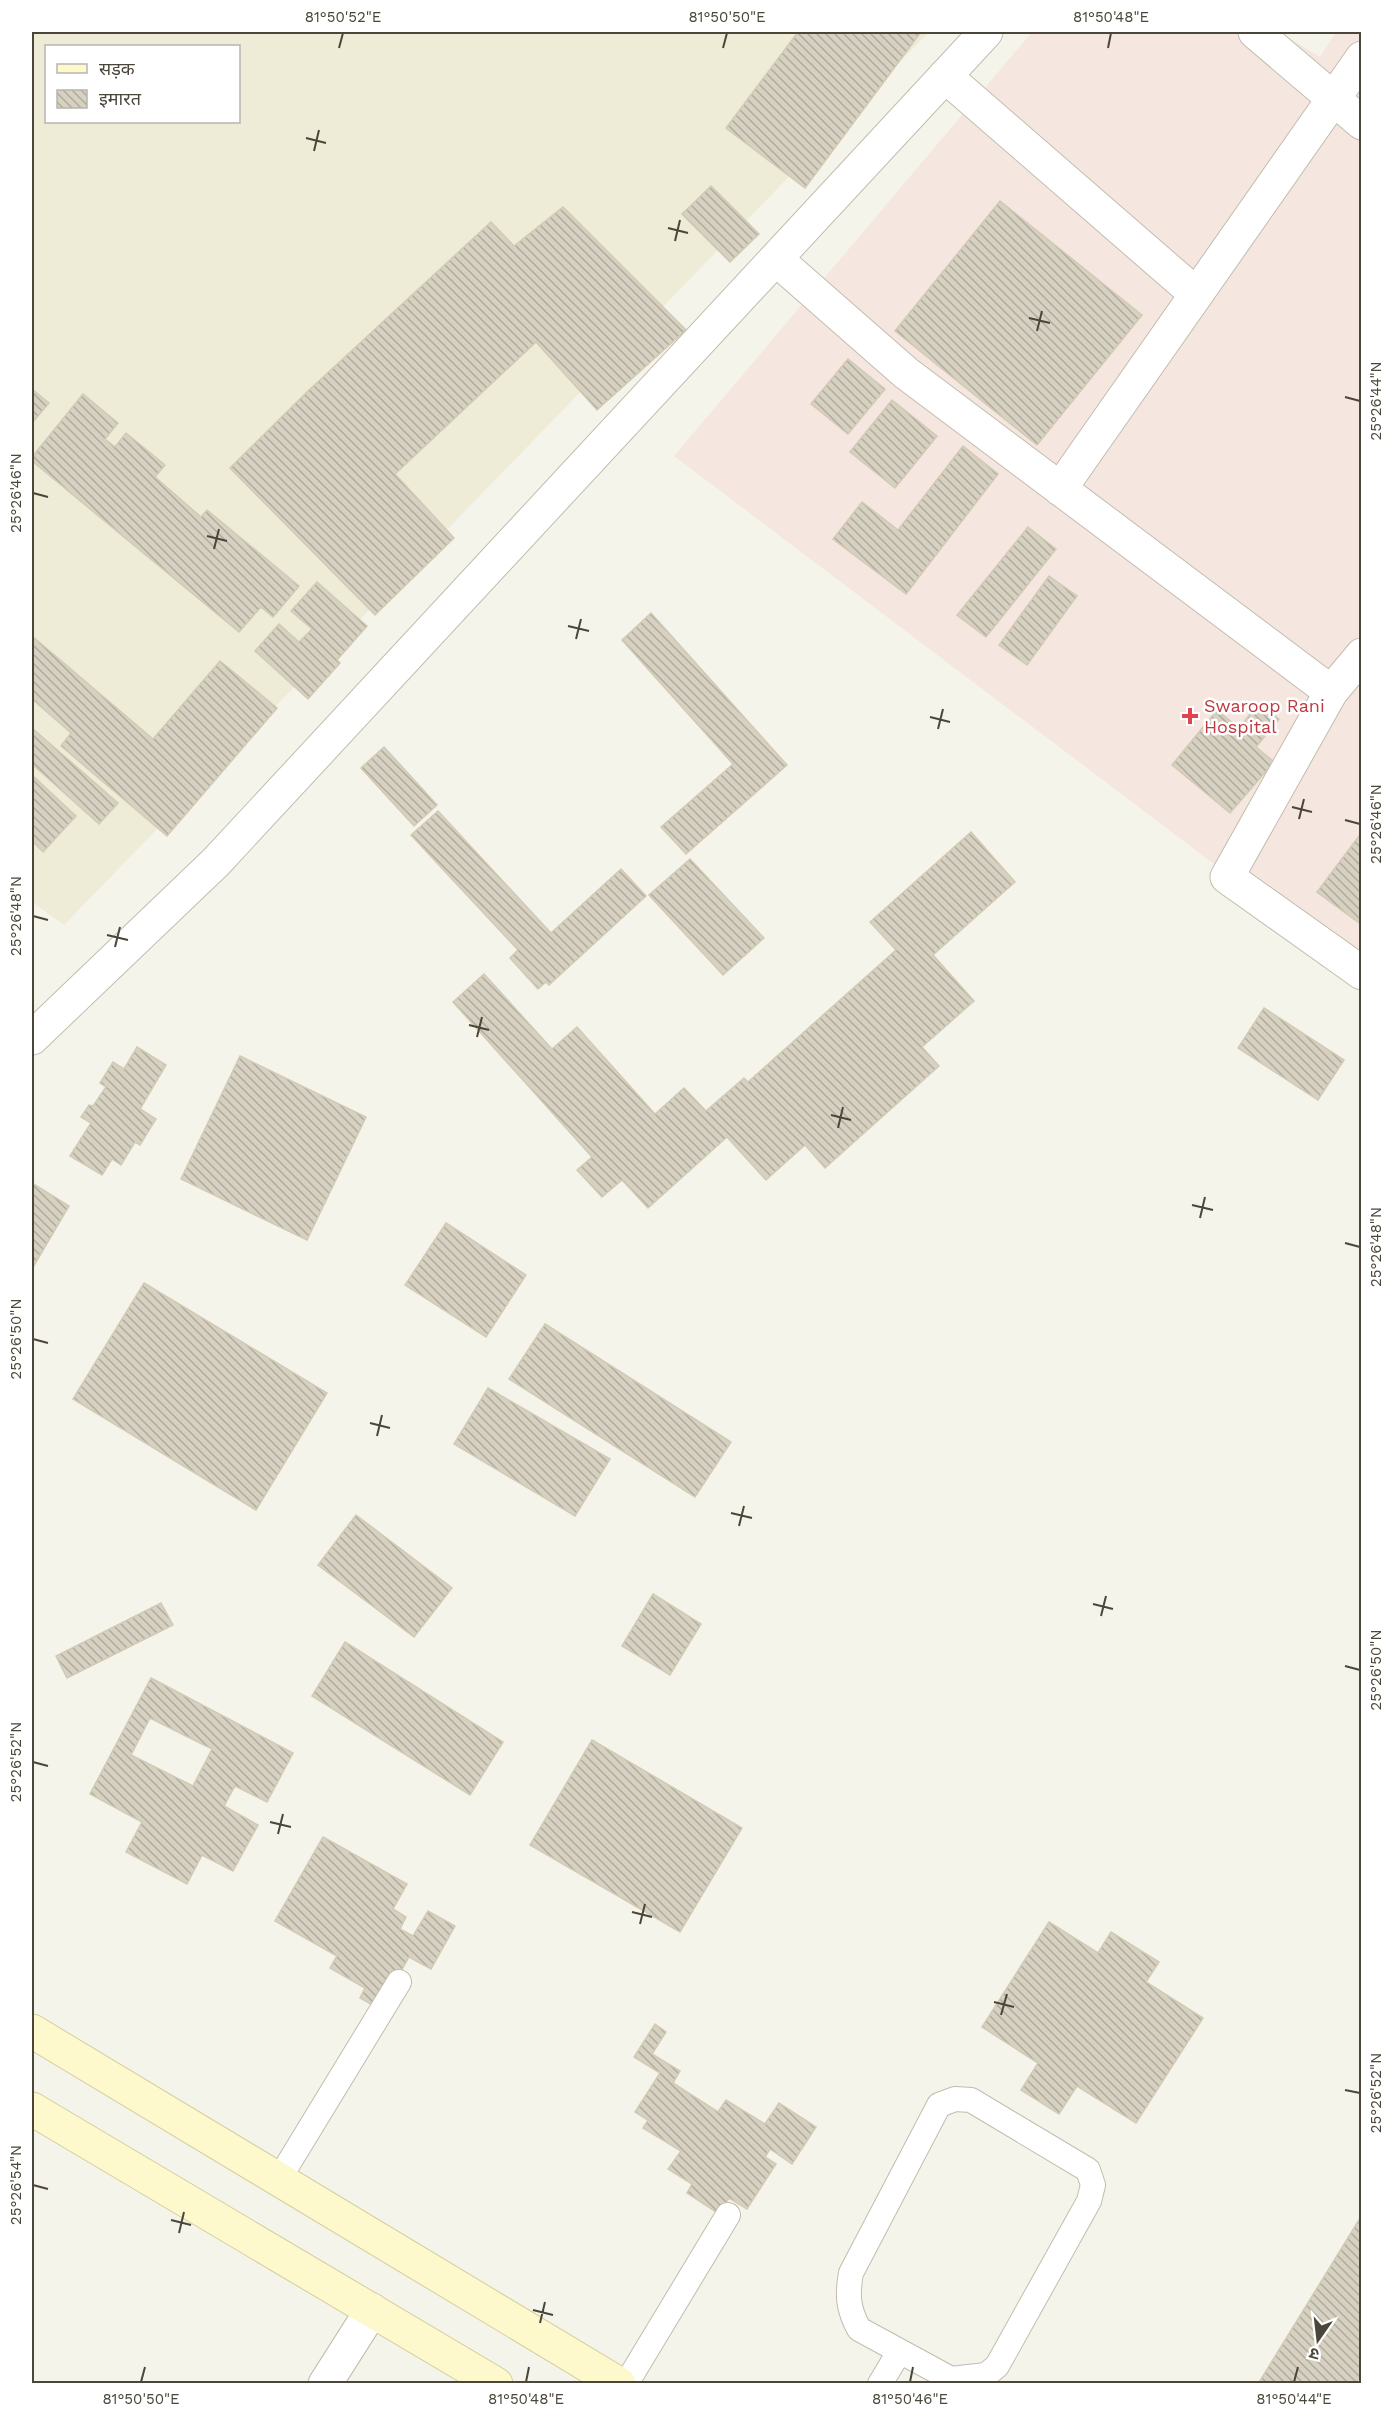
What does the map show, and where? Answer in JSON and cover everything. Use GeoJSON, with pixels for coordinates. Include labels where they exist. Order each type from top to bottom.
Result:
{"type":"FeatureCollection","features":[{"type":"Feature","properties":{"kind":"main road"},"geometry":{"type":"LineString","coordinates":[[32,2031],[619,2384]]}},
{"type":"Feature","properties":{"kind":"main road"},"geometry":{"type":"LineString","coordinates":[[32,2109],[496,2384]]}},
{"type":"Feature","properties":{"kind":"street"},"geometry":{"type":"LineString","coordinates":[[32,1038],[216,862],[986,32]]}},
{"type":"Feature","properties":{"kind":"street"},"geometry":{"type":"LineString","coordinates":[[1255,32],[1362,123]]}},
{"type":"Feature","properties":{"kind":"street"},"geometry":{"type":"LineString","coordinates":[[1060,489],[1362,58]]}},
{"type":"Feature","properties":{"kind":"street"},"geometry":{"type":"LineString","coordinates":[[945,76],[1196,294]]}},
{"type":"Feature","properties":{"kind":"street"},"geometry":{"type":"LineString","coordinates":[[776,259],[906,373],[1331,692]]}},
{"type":"Feature","properties":{"kind":"street"},"geometry":{"type":"LineString","coordinates":[[1362,655],[1331,692],[1227,877],[1362,973]]}},
{"type":"Feature","properties":{"kind":"street"},"geometry":{"type":"LineString","coordinates":[[325,2384],[372,2310]]}},
{"type":"Feature","properties":{"kind":"lane"},"geometry":{"type":"LineString","coordinates":[[279,2179],[399,1982]]}},
{"type":"Feature","properties":{"kind":"lane"},"geometry":{"type":"LineString","coordinates":[[955,2099],[971,2100],[1088,2170],[1093,2185],[1089,2201],[997,2366],[986,2375],[951,2379],[899,2352],[859,2329],[851,2314],[847,2294],[850,2273],[939,2105],[955,2099]]}},
{"type":"Feature","properties":{"kind":"lane"},"geometry":{"type":"LineString","coordinates":[[626,2384],[728,2215]]}},
{"type":"Feature","properties":{"kind":"lane"},"geometry":{"type":"LineString","coordinates":[[880,2384],[899,2352]]}},
{"type":"Feature","properties":{"kind":"shaded area"},"geometry":{"type":"Polygon","coordinates":[[[32,32],[929,32],[64,925],[32,902],[32,32]]]}},
{"type":"Feature","properties":{"kind":"shaded area","name":"Swaroop Rani Hospital"},"geometry":{"type":"Polygon","coordinates":[[[1032,32],[1279,32],[1320,57],[1336,32],[1361,32],[1361,975],[674,456],[1032,32]]]}},
{"type":"Feature","properties":{"kind":"building"},"geometry":{"type":"Polygon","coordinates":[[[798,32],[921,32],[805,188],[726,128],[798,32]]]}},
{"type":"Feature","properties":{"kind":"building"},"geometry":{"type":"Polygon","coordinates":[[[711,186],[759,234],[730,262],[682,214],[711,186]]]}},
{"type":"Feature","properties":{"kind":"building"},"geometry":{"type":"Polygon","coordinates":[[[1000,201],[1142,315],[1037,445],[895,331],[1000,201]]]}},
{"type":"Feature","properties":{"kind":"building"},"geometry":{"type":"Polygon","coordinates":[[[563,207],[686,330],[597,410],[536,342],[395,474],[454,538],[375,615],[230,468],[308,391],[491,222],[514,246],[563,207]]]}},
{"type":"Feature","properties":{"kind":"building"},"geometry":{"type":"Polygon","coordinates":[[[848,359],[885,389],[848,434],[811,404],[848,359]]]}},
{"type":"Feature","properties":{"kind":"building"},"geometry":{"type":"Polygon","coordinates":[[[32,389],[49,403],[32,423],[32,389]]]}},
{"type":"Feature","properties":{"kind":"building"},"geometry":{"type":"Polygon","coordinates":[[[83,394],[118,423],[105,439],[115,447],[126,433],[165,465],[155,477],[201,517],[207,510],[299,586],[273,617],[261,607],[239,632],[32,461],[32,457],[83,394]]]}},
{"type":"Feature","properties":{"kind":"building"},"geometry":{"type":"Polygon","coordinates":[[[892,400],[937,436],[895,488],[850,452],[892,400]]]}},
{"type":"Feature","properties":{"kind":"building"},"geometry":{"type":"Polygon","coordinates":[[[963,446],[998,474],[906,594],[833,539],[862,502],[898,530],[963,446]]]}},
{"type":"Feature","properties":{"kind":"building"},"geometry":{"type":"Polygon","coordinates":[[[1028,527],[1056,549],[986,637],[957,615],[1028,527]]]}},
{"type":"Feature","properties":{"kind":"building"},"geometry":{"type":"Polygon","coordinates":[[[1049,576],[1077,596],[1027,665],[999,645],[1049,576]]]}},
{"type":"Feature","properties":{"kind":"building"},"geometry":{"type":"Polygon","coordinates":[[[317,582],[367,626],[337,660],[340,663],[308,699],[255,651],[279,624],[299,642],[312,629],[291,611],[317,582]]]}},
{"type":"Feature","properties":{"kind":"building"},"geometry":{"type":"Polygon","coordinates":[[[651,613],[787,765],[686,854],[661,827],[733,764],[622,640],[651,613]]]}},
{"type":"Feature","properties":{"kind":"building"},"geometry":{"type":"Polygon","coordinates":[[[32,636],[153,739],[220,661],[277,708],[167,836],[61,746],[71,733],[32,699],[32,636]]]}},
{"type":"Feature","properties":{"kind":"building"},"geometry":{"type":"Polygon","coordinates":[[[1259,703],[1279,719],[1256,747],[1274,762],[1230,813],[1172,765],[1217,710],[1239,728],[1259,703]]]}},
{"type":"Feature","properties":{"kind":"building"},"geometry":{"type":"Polygon","coordinates":[[[32,728],[118,803],[99,824],[32,764],[32,728]]]}},
{"type":"Feature","properties":{"kind":"building"},"geometry":{"type":"Polygon","coordinates":[[[384,747],[437,805],[414,826],[361,768],[384,747]]]}},
{"type":"Feature","properties":{"kind":"building"},"geometry":{"type":"Polygon","coordinates":[[[32,775],[76,816],[43,852],[32,841],[32,775]]]}},
{"type":"Feature","properties":{"kind":"building"},"geometry":{"type":"Polygon","coordinates":[[[438,811],[551,933],[621,869],[646,896],[549,985],[546,982],[538,989],[510,958],[518,950],[411,835],[438,811]]]}},
{"type":"Feature","properties":{"kind":"building"},"geometry":{"type":"Polygon","coordinates":[[[971,832],[1015,882],[933,955],[974,1001],[922,1047],[939,1066],[825,1168],[805,1145],[766,1180],[727,1137],[648,1208],[622,1180],[602,1197],[577,1170],[592,1157],[453,1002],[484,974],[552,1049],[577,1027],[655,1114],[684,1088],[706,1111],[744,1078],[748,1082],[896,950],[870,922],[971,832]]]}},
{"type":"Feature","properties":{"kind":"building"},"geometry":{"type":"Polygon","coordinates":[[[1362,832],[1362,925],[1317,892],[1362,832]]]}},
{"type":"Feature","properties":{"kind":"building"},"geometry":{"type":"Polygon","coordinates":[[[690,859],[764,938],[723,975],[649,895],[690,859]]]}},
{"type":"Feature","properties":{"kind":"building"},"geometry":{"type":"Polygon","coordinates":[[[1264,1008],[1344,1060],[1318,1100],[1238,1048],[1264,1008]]]}},
{"type":"Feature","properties":{"kind":"building"},"geometry":{"type":"Polygon","coordinates":[[[137,1047],[166,1065],[140,1109],[156,1119],[140,1145],[135,1142],[121,1165],[112,1159],[102,1175],[70,1156],[91,1123],[81,1117],[89,1105],[93,1106],[106,1087],[100,1083],[113,1062],[124,1069],[137,1047]]]}},
{"type":"Feature","properties":{"kind":"building"},"geometry":{"type":"Polygon","coordinates":[[[240,1056],[366,1117],[307,1240],[181,1179],[240,1056]]]}},
{"type":"Feature","properties":{"kind":"building"},"geometry":{"type":"Polygon","coordinates":[[[32,1183],[69,1206],[32,1269],[32,1183]]]}},
{"type":"Feature","properties":{"kind":"building"},"geometry":{"type":"Polygon","coordinates":[[[446,1223],[526,1275],[486,1337],[405,1285],[446,1223]]]}},
{"type":"Feature","properties":{"kind":"building"},"geometry":{"type":"Polygon","coordinates":[[[144,1283],[327,1393],[256,1510],[73,1399],[144,1283]]]}},
{"type":"Feature","properties":{"kind":"building"},"geometry":{"type":"Polygon","coordinates":[[[545,1324],[731,1442],[695,1497],[509,1379],[545,1324]]]}},
{"type":"Feature","properties":{"kind":"building"},"geometry":{"type":"Polygon","coordinates":[[[488,1388],[610,1459],[575,1516],[454,1444],[488,1388]]]}},
{"type":"Feature","properties":{"kind":"building"},"geometry":{"type":"Polygon","coordinates":[[[356,1515],[452,1588],[414,1637],[318,1565],[356,1515]]]}},
{"type":"Feature","properties":{"kind":"building"},"geometry":{"type":"Polygon","coordinates":[[[653,1594],[701,1624],[670,1675],[622,1646],[653,1594]]]}},
{"type":"Feature","properties":{"kind":"building"},"geometry":{"type":"Polygon","coordinates":[[[161,1603],[173,1625],[67,1678],[56,1656],[161,1603]]]}},
{"type":"Feature","properties":{"kind":"building"},"geometry":{"type":"Polygon","coordinates":[[[345,1642],[503,1742],[470,1795],[312,1696],[345,1642]]]}},
{"type":"Feature","properties":{"kind":"building"},"geometry":{"type":"Polygon","coordinates":[[[151,1678],[293,1753],[267,1802],[235,1786],[224,1806],[258,1825],[233,1871],[202,1855],[187,1884],[126,1852],[142,1822],[90,1794],[151,1678]],[[150,1718],[131,1755],[193,1786],[212,1749],[150,1718]]]}},
{"type":"Feature","properties":{"kind":"building"},"geometry":{"type":"Polygon","coordinates":[[[592,1740],[742,1828],[680,1932],[530,1845],[592,1740]]]}},
{"type":"Feature","properties":{"kind":"building"},"geometry":{"type":"Polygon","coordinates":[[[323,1837],[407,1884],[393,1909],[406,1917],[400,1929],[413,1936],[428,1911],[455,1926],[431,1969],[409,1957],[380,2009],[360,1998],[365,1988],[330,1968],[337,1956],[275,1921],[323,1837]]]}},
{"type":"Feature","properties":{"kind":"building"},"geometry":{"type":"Polygon","coordinates":[[[1049,1922],[1098,1953],[1111,1932],[1159,1962],[1146,1982],[1203,2018],[1136,2123],[1077,2086],[1059,2114],[1021,2090],[1038,2063],[982,2027],[1049,1922]]]}},
{"type":"Feature","properties":{"kind":"building"},"geometry":{"type":"Polygon","coordinates":[[[655,2024],[666,2032],[652,2054],[680,2071],[673,2083],[718,2112],[726,2100],[765,2124],[779,2103],[816,2127],[792,2164],[770,2149],[765,2157],[776,2164],[747,2209],[729,2198],[719,2214],[687,2193],[692,2184],[668,2169],[681,2151],[643,2128],[648,2120],[635,2112],[660,2073],[634,2057],[655,2024]]]}},
{"type":"Feature","properties":{"kind":"building"},"geometry":{"type":"Polygon","coordinates":[[[1362,2215],[1362,2373],[1355,2384],[1258,2384],[1362,2215]]]}},
{"type":"Feature","properties":{"kind":"place","name":"Swaroop Rani Hospital"},"geometry":{"type":"Point","coordinates":[1190,716]}}]}
